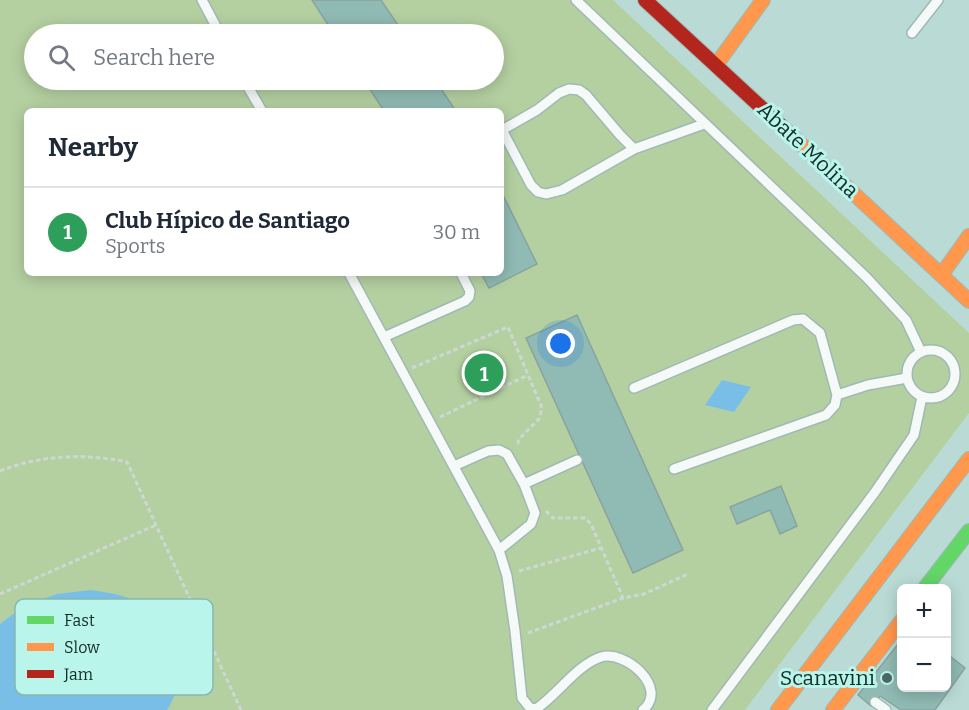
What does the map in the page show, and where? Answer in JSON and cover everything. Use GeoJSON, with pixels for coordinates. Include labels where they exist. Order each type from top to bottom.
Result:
{"type":"FeatureCollection","features":[{"type":"Feature","properties":{"kind":"main road","name":"Abate Molina"},"geometry":{"type":"LineString","coordinates":[[645,0],[969,301]]}},
{"type":"Feature","properties":{"kind":"main road"},"geometry":{"type":"LineString","coordinates":[[716,65],[763,0]]}},
{"type":"Feature","properties":{"kind":"main road"},"geometry":{"type":"LineString","coordinates":[[942,274],[969,236]]}},
{"type":"Feature","properties":{"kind":"main road"},"geometry":{"type":"LineString","coordinates":[[778,710],[969,459]]}},
{"type":"Feature","properties":{"kind":"main road"},"geometry":{"type":"LineString","coordinates":[[928,584],[969,531]]}},
{"type":"Feature","properties":{"kind":"main road"},"geometry":{"type":"LineString","coordinates":[[833,710],[857,688],[897,628]]}},
{"type":"Feature","properties":{"kind":"lane"},"geometry":{"type":"LineString","coordinates":[[201,0],[214,24]]}},
{"type":"Feature","properties":{"kind":"lane"},"geometry":{"type":"LineString","coordinates":[[576,0],[867,278],[906,320],[921,352]]}},
{"type":"Feature","properties":{"kind":"lane"},"geometry":{"type":"LineString","coordinates":[[912,33],[938,0]]}},
{"type":"Feature","properties":{"kind":"lane"},"geometry":{"type":"LineString","coordinates":[[504,128],[537,110],[560,93],[569,89],[579,90],[634,148]]}},
{"type":"Feature","properties":{"kind":"lane"},"geometry":{"type":"LineString","coordinates":[[250,90],[260,108]]}},
{"type":"Feature","properties":{"kind":"lane"},"geometry":{"type":"LineString","coordinates":[[504,136],[531,185],[538,192],[546,194],[562,190],[634,148],[704,124]]}},
{"type":"Feature","properties":{"kind":"lane"},"geometry":{"type":"LineString","coordinates":[[351,276],[499,550],[507,576],[522,698],[530,708],[536,709],[546,703],[588,663],[601,657],[611,656],[627,662],[649,684],[652,698],[643,710]]}},
{"type":"Feature","properties":{"kind":"lane"},"geometry":{"type":"LineString","coordinates":[[384,337],[465,301],[470,297],[470,291],[462,276]]}},
{"type":"Feature","properties":{"kind":"lane"},"geometry":{"type":"LineString","coordinates":[[634,388],[793,320],[803,319],[820,333],[837,395],[835,405],[826,415],[674,469]]}},
{"type":"Feature","properties":{"kind":"lane"},"geometry":{"type":"LineString","coordinates":[[930,350],[939,352],[953,364],[955,374],[953,383],[941,396],[932,399],[922,397],[914,392],[907,378],[908,366],[921,352],[930,350]]}},
{"type":"Feature","properties":{"kind":"lane"},"geometry":{"type":"LineString","coordinates":[[837,395],[868,385],[907,378]]}},
{"type":"Feature","properties":{"kind":"lane"},"geometry":{"type":"LineString","coordinates":[[712,710],[875,492],[914,435],[922,397]]}},
{"type":"Feature","properties":{"kind":"lane"},"geometry":{"type":"LineString","coordinates":[[454,466],[489,451],[499,450],[507,454],[524,484],[535,513],[531,524],[499,550]]}},
{"type":"Feature","properties":{"kind":"lane"},"geometry":{"type":"LineString","coordinates":[[524,484],[577,460]]}},
{"type":"Feature","properties":{"kind":"lane"},"geometry":{"type":"LineString","coordinates":[[875,702],[886,710]]}},
{"type":"Feature","properties":{"kind":"path"},"geometry":{"type":"LineString","coordinates":[[408,370],[508,327],[542,408],[539,419],[519,439],[518,447],[510,460]]}},
{"type":"Feature","properties":{"kind":"path"},"geometry":{"type":"LineString","coordinates":[[435,419],[528,375]]}},
{"type":"Feature","properties":{"kind":"path"},"geometry":{"type":"LineString","coordinates":[[0,471],[37,460],[69,457],[108,458],[127,462],[190,599]]}},
{"type":"Feature","properties":{"kind":"path"},"geometry":{"type":"LineString","coordinates":[[532,505],[543,508],[554,518],[585,518],[591,524],[623,598]]}},
{"type":"Feature","properties":{"kind":"path"},"geometry":{"type":"LineString","coordinates":[[0,594],[156,525]]}},
{"type":"Feature","properties":{"kind":"path"},"geometry":{"type":"LineString","coordinates":[[513,573],[601,548]]}},
{"type":"Feature","properties":{"kind":"path"},"geometry":{"type":"LineString","coordinates":[[524,634],[623,598],[644,594],[688,574]]}},
{"type":"Feature","properties":{"kind":"path"},"geometry":{"type":"LineString","coordinates":[[213,649],[241,710]]}},
{"type":"Feature","properties":{"kind":"green space"},"geometry":{"type":"Polygon","coordinates":[[[0,0],[613,0],[969,333],[969,413],[745,710],[0,710],[0,0]]]}},
{"type":"Feature","properties":{"kind":"water"},"geometry":{"type":"Polygon","coordinates":[[[722,380],[751,387],[734,412],[705,405],[722,380]]]}},
{"type":"Feature","properties":{"kind":"water"},"geometry":{"type":"Polygon","coordinates":[[[91,590],[132,599],[42,599],[57,594],[91,590]]]}},
{"type":"Feature","properties":{"kind":"water"},"geometry":{"type":"Polygon","coordinates":[[[15,613],[15,695],[174,696],[167,710],[0,710],[0,624],[15,613]]]}},
{"type":"Feature","properties":{"kind":"building"},"geometry":{"type":"Polygon","coordinates":[[[312,0],[381,0],[397,24],[328,24],[312,0]]]}},
{"type":"Feature","properties":{"kind":"building"},"geometry":{"type":"Polygon","coordinates":[[[370,90],[442,90],[454,108],[382,108],[370,90]]]}},
{"type":"Feature","properties":{"kind":"building"},"geometry":{"type":"Polygon","coordinates":[[[504,197],[537,264],[489,288],[483,276],[504,276],[504,197]]]}},
{"type":"Feature","properties":{"kind":"building"},"geometry":{"type":"Polygon","coordinates":[[[577,315],[683,550],[633,573],[526,338],[577,315]]]}},
{"type":"Feature","properties":{"kind":"building"},"geometry":{"type":"Polygon","coordinates":[[[781,486],[797,526],[780,534],[770,510],[737,524],[730,507],[781,486]]]}},
{"type":"Feature","properties":{"kind":"building","name":"Scanavini"},"geometry":{"type":"Polygon","coordinates":[[[897,645],[897,692],[948,692],[935,710],[901,710],[880,696],[871,706],[858,695],[897,645]]]}},
{"type":"Feature","properties":{"kind":"building","name":"Scanavini"},"geometry":{"type":"Polygon","coordinates":[[[951,657],[965,668],[951,688],[951,657]]]}},
{"type":"Feature","properties":{"kind":"traffic: fast"},"geometry":{"type":"LineString","coordinates":[[928,584],[969,531]]}},
{"type":"Feature","properties":{"kind":"traffic: slow"},"geometry":{"type":"LineString","coordinates":[[716,65],[763,0]]}},
{"type":"Feature","properties":{"kind":"traffic: slow"},"geometry":{"type":"LineString","coordinates":[[790,134],[969,301]]}},
{"type":"Feature","properties":{"kind":"traffic: slow"},"geometry":{"type":"LineString","coordinates":[[942,274],[969,236]]}},
{"type":"Feature","properties":{"kind":"traffic: slow"},"geometry":{"type":"LineString","coordinates":[[778,710],[969,459]]}},
{"type":"Feature","properties":{"kind":"traffic: slow"},"geometry":{"type":"LineString","coordinates":[[833,710],[897,627]]}},
{"type":"Feature","properties":{"kind":"traffic: jam"},"geometry":{"type":"LineString","coordinates":[[645,0],[790,134]]}},
{"type":"Feature","properties":{"kind":"place","name":"Club Hípico de Santiago"},"geometry":{"type":"Point","coordinates":[484,373]}},
{"type":"Feature","properties":{"kind":"place","name":"Scanavini"},"geometry":{"type":"Point","coordinates":[887,678]}}]}
